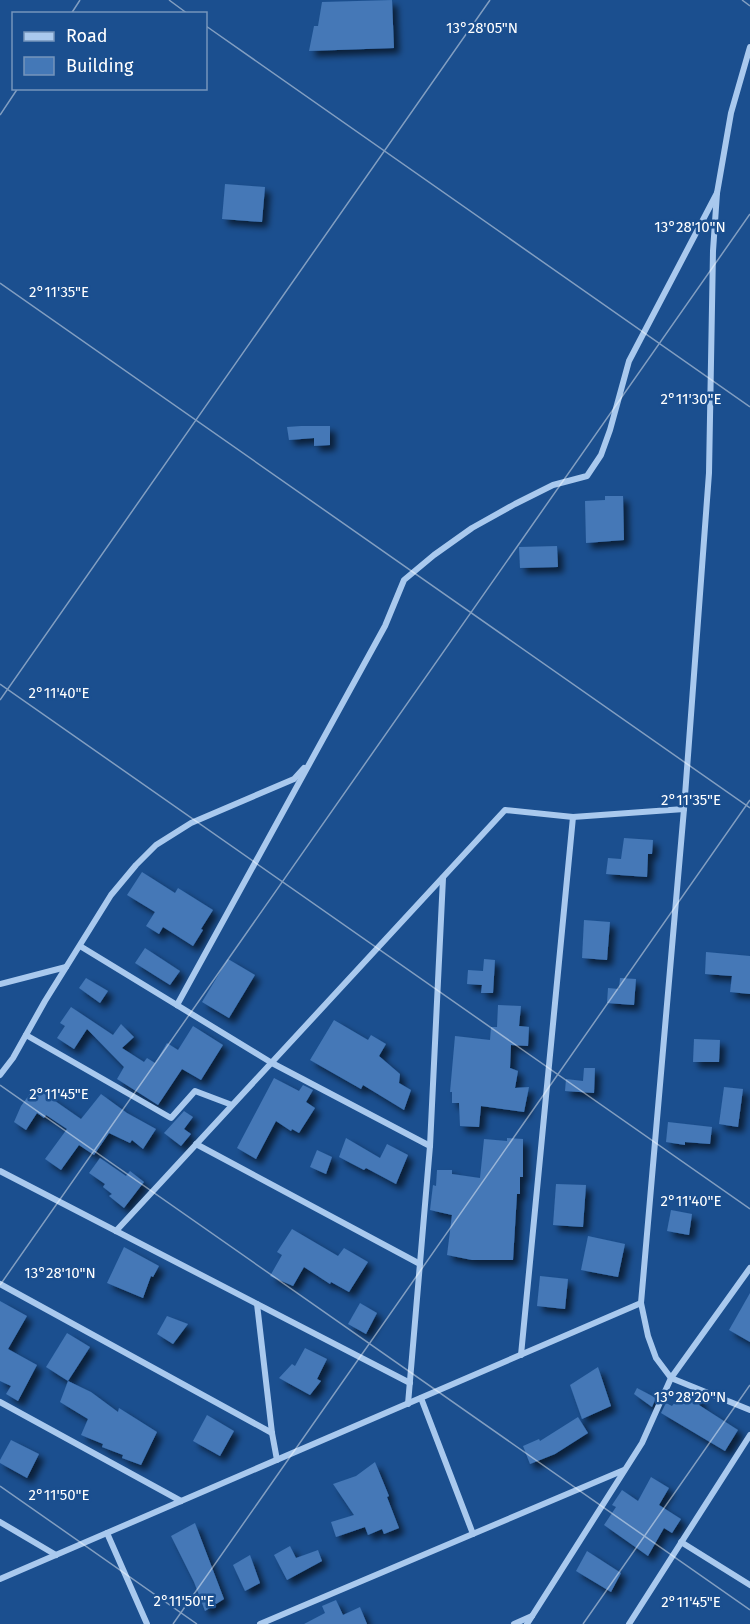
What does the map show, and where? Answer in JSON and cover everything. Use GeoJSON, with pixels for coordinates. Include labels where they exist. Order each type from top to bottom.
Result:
{"type":"FeatureCollection","features":[{"type":"Feature","properties":{"kind":"street"},"geometry":{"type":"LineString","coordinates":[[750,47],[731,113],[717,194],[713,250],[709,473],[684,810],[641,1303],[648,1336],[656,1358],[671,1378],[750,1410]]}},
{"type":"Feature","properties":{"kind":"street"},"geometry":{"type":"LineString","coordinates":[[177,1005],[385,626],[404,580],[472,528],[553,485],[587,476],[601,454],[610,430],[629,361],[717,194]]}},
{"type":"Feature","properties":{"kind":"street"},"geometry":{"type":"LineString","coordinates":[[0,1075],[14,1058],[66,967],[111,895],[136,865],[156,845],[191,823],[294,779],[311,759]]}},
{"type":"Feature","properties":{"kind":"street"},"geometry":{"type":"LineString","coordinates":[[116,1231],[505,810],[573,817],[684,810]]}},
{"type":"Feature","properties":{"kind":"street"},"geometry":{"type":"LineString","coordinates":[[521,1355],[573,817]]}},
{"type":"Feature","properties":{"kind":"street"},"geometry":{"type":"LineString","coordinates":[[408,1404],[430,1146],[443,877]]}},
{"type":"Feature","properties":{"kind":"street"},"geometry":{"type":"LineString","coordinates":[[80,946],[272,1063],[430,1146]]}},
{"type":"Feature","properties":{"kind":"street"},"geometry":{"type":"LineString","coordinates":[[0,984],[66,967]]}},
{"type":"Feature","properties":{"kind":"street"},"geometry":{"type":"LineString","coordinates":[[26,1035],[171,1118],[195,1091],[232,1105]]}},
{"type":"Feature","properties":{"kind":"street"},"geometry":{"type":"LineString","coordinates":[[196,1144],[420,1264]]}},
{"type":"Feature","properties":{"kind":"street"},"geometry":{"type":"LineString","coordinates":[[0,1170],[410,1383]]}},
{"type":"Feature","properties":{"kind":"street"},"geometry":{"type":"LineString","coordinates":[[527,1624],[642,1443],[671,1378],[750,1268]]}},
{"type":"Feature","properties":{"kind":"street"},"geometry":{"type":"LineString","coordinates":[[0,1284],[272,1432]]}},
{"type":"Feature","properties":{"kind":"street"},"geometry":{"type":"LineString","coordinates":[[0,1579],[641,1303]]}},
{"type":"Feature","properties":{"kind":"street"},"geometry":{"type":"LineString","coordinates":[[257,1304],[272,1432],[278,1460]]}},
{"type":"Feature","properties":{"kind":"street"},"geometry":{"type":"LineString","coordinates":[[421,1398],[473,1534]]}},
{"type":"Feature","properties":{"kind":"street"},"geometry":{"type":"LineString","coordinates":[[0,1402],[181,1501]]}},
{"type":"Feature","properties":{"kind":"street"},"geometry":{"type":"LineString","coordinates":[[629,1624],[750,1435]]}},
{"type":"Feature","properties":{"kind":"street"},"geometry":{"type":"LineString","coordinates":[[260,1624],[624,1470]]}},
{"type":"Feature","properties":{"kind":"street"},"geometry":{"type":"LineString","coordinates":[[0,1522],[56,1555]]}},
{"type":"Feature","properties":{"kind":"street"},"geometry":{"type":"LineString","coordinates":[[107,1533],[147,1624]]}},
{"type":"Feature","properties":{"kind":"street"},"geometry":{"type":"LineString","coordinates":[[681,1542],[750,1585]]}},
{"type":"Feature","properties":{"kind":"street"},"geometry":{"type":"LineString","coordinates":[[514,1624],[532,1616]]}},
{"type":"Feature","properties":{"kind":"building"},"geometry":{"type":"Polygon","coordinates":[[[392,0],[394,48],[309,51],[314,26],[318,26],[322,2],[392,0]]]}},
{"type":"Feature","properties":{"kind":"building"},"geometry":{"type":"Polygon","coordinates":[[[225,184],[265,187],[262,222],[222,219],[225,184]]]}},
{"type":"Feature","properties":{"kind":"building"},"geometry":{"type":"Polygon","coordinates":[[[330,426],[330,445],[314,446],[314,438],[289,440],[287,427],[330,426]]]}},
{"type":"Feature","properties":{"kind":"building"},"geometry":{"type":"Polygon","coordinates":[[[605,496],[623,496],[624,540],[586,543],[585,501],[605,500],[605,496]]]}},
{"type":"Feature","properties":{"kind":"building"},"geometry":{"type":"Polygon","coordinates":[[[557,546],[558,567],[520,568],[519,547],[557,546]]]}},
{"type":"Feature","properties":{"kind":"building"},"geometry":{"type":"Polygon","coordinates":[[[624,838],[653,840],[652,854],[648,854],[647,877],[606,874],[608,858],[621,859],[624,838]]]}},
{"type":"Feature","properties":{"kind":"building"},"geometry":{"type":"Polygon","coordinates":[[[142,872],[175,893],[178,888],[213,910],[193,946],[163,927],[159,934],[146,926],[155,912],[127,895],[142,872]]]}},
{"type":"Feature","properties":{"kind":"building"},"geometry":{"type":"Polygon","coordinates":[[[584,920],[610,922],[607,960],[582,958],[584,920]]]}},
{"type":"Feature","properties":{"kind":"building"},"geometry":{"type":"Polygon","coordinates":[[[145,948],[180,971],[170,985],[135,963],[145,948]]]}},
{"type":"Feature","properties":{"kind":"building"},"geometry":{"type":"Polygon","coordinates":[[[706,952],[750,956],[750,994],[730,992],[732,976],[705,974],[706,952]]]}},
{"type":"Feature","properties":{"kind":"building"},"geometry":{"type":"Polygon","coordinates":[[[228,959],[255,975],[229,1018],[202,1002],[228,959]]]}},
{"type":"Feature","properties":{"kind":"building"},"geometry":{"type":"Polygon","coordinates":[[[484,959],[495,960],[493,993],[481,993],[482,985],[467,984],[468,970],[483,971],[484,959]]]}},
{"type":"Feature","properties":{"kind":"building"},"geometry":{"type":"Polygon","coordinates":[[[86,978],[108,991],[100,1003],[79,988],[86,978]]]}},
{"type":"Feature","properties":{"kind":"building"},"geometry":{"type":"Polygon","coordinates":[[[620,978],[636,979],[634,1005],[607,1003],[608,988],[619,989],[620,978]]]}},
{"type":"Feature","properties":{"kind":"building"},"geometry":{"type":"Polygon","coordinates":[[[498,1005],[521,1006],[519,1026],[529,1027],[528,1046],[511,1045],[510,1068],[518,1071],[515,1088],[529,1087],[524,1112],[481,1106],[479,1127],[460,1126],[459,1103],[452,1103],[452,1092],[450,1092],[455,1036],[490,1040],[491,1027],[497,1027],[498,1005]]]}},
{"type":"Feature","properties":{"kind":"building"},"geometry":{"type":"Polygon","coordinates":[[[71,1007],[113,1035],[121,1024],[134,1037],[122,1048],[144,1062],[147,1058],[155,1063],[167,1043],[178,1050],[193,1026],[223,1045],[201,1080],[182,1069],[158,1105],[117,1079],[124,1067],[87,1029],[74,1049],[57,1038],[65,1026],[60,1023],[71,1007]]]}},
{"type":"Feature","properties":{"kind":"building"},"geometry":{"type":"Polygon","coordinates":[[[334,1020],[368,1040],[371,1035],[386,1044],[379,1056],[400,1074],[399,1083],[411,1090],[404,1110],[363,1085],[361,1089],[310,1060],[334,1020]]]}},
{"type":"Feature","properties":{"kind":"building"},"geometry":{"type":"Polygon","coordinates":[[[694,1039],[720,1040],[719,1062],[693,1062],[694,1039]]]}},
{"type":"Feature","properties":{"kind":"building"},"geometry":{"type":"Polygon","coordinates":[[[584,1068],[595,1068],[594,1093],[565,1091],[566,1079],[583,1081],[584,1068]]]}},
{"type":"Feature","properties":{"kind":"building"},"geometry":{"type":"Polygon","coordinates":[[[274,1078],[299,1091],[303,1085],[313,1090],[306,1102],[315,1108],[299,1133],[292,1129],[291,1131],[276,1121],[256,1159],[237,1148],[274,1078]]]}},
{"type":"Feature","properties":{"kind":"building"},"geometry":{"type":"Polygon","coordinates":[[[35,1087],[81,1119],[101,1094],[127,1113],[156,1129],[143,1149],[132,1140],[130,1143],[109,1133],[94,1155],[79,1145],[61,1170],[45,1159],[67,1129],[46,1115],[44,1118],[37,1113],[26,1130],[14,1122],[21,1106],[35,1087]]]}},
{"type":"Feature","properties":{"kind":"building"},"geometry":{"type":"Polygon","coordinates":[[[724,1087],[743,1089],[738,1127],[719,1124],[724,1087]]]}},
{"type":"Feature","properties":{"kind":"building"},"geometry":{"type":"Polygon","coordinates":[[[184,1111],[193,1117],[184,1129],[191,1134],[181,1146],[164,1133],[184,1111]]]}},
{"type":"Feature","properties":{"kind":"building"},"geometry":{"type":"Polygon","coordinates":[[[668,1122],[712,1127],[710,1144],[685,1142],[685,1145],[666,1142],[668,1122]]]}},
{"type":"Feature","properties":{"kind":"building"},"geometry":{"type":"Polygon","coordinates":[[[346,1138],[380,1158],[387,1144],[408,1155],[396,1184],[339,1157],[346,1138]]]}},
{"type":"Feature","properties":{"kind":"building"},"geometry":{"type":"Polygon","coordinates":[[[507,1138],[523,1139],[523,1177],[520,1177],[520,1194],[517,1194],[513,1260],[472,1260],[447,1255],[452,1215],[430,1210],[437,1170],[452,1170],[452,1174],[480,1178],[484,1139],[507,1141],[507,1138]]]}},
{"type":"Feature","properties":{"kind":"building"},"geometry":{"type":"Polygon","coordinates":[[[317,1150],[332,1157],[326,1174],[310,1167],[317,1150]]]}},
{"type":"Feature","properties":{"kind":"building"},"geometry":{"type":"Polygon","coordinates":[[[100,1158],[126,1176],[130,1171],[144,1182],[124,1208],[109,1196],[112,1194],[103,1187],[105,1184],[89,1173],[100,1158]]]}},
{"type":"Feature","properties":{"kind":"building"},"geometry":{"type":"Polygon","coordinates":[[[556,1184],[586,1185],[583,1227],[553,1225],[556,1184]]]}},
{"type":"Feature","properties":{"kind":"building"},"geometry":{"type":"Polygon","coordinates":[[[671,1210],[692,1214],[689,1235],[667,1231],[671,1210]]]}},
{"type":"Feature","properties":{"kind":"building"},"geometry":{"type":"Polygon","coordinates":[[[292,1229],[338,1256],[344,1248],[368,1262],[349,1292],[331,1282],[330,1284],[304,1267],[293,1286],[270,1276],[282,1255],[277,1252],[292,1229]]]}},
{"type":"Feature","properties":{"kind":"building"},"geometry":{"type":"Polygon","coordinates":[[[588,1236],[625,1244],[618,1277],[581,1270],[588,1236]]]}},
{"type":"Feature","properties":{"kind":"building"},"geometry":{"type":"Polygon","coordinates":[[[124,1247],[159,1266],[153,1277],[151,1276],[143,1298],[107,1283],[124,1247]]]}},
{"type":"Feature","properties":{"kind":"building"},"geometry":{"type":"Polygon","coordinates":[[[540,1276],[568,1279],[565,1309],[537,1306],[540,1276]]]}},
{"type":"Feature","properties":{"kind":"building"},"geometry":{"type":"Polygon","coordinates":[[[750,1293],[750,1342],[729,1330],[750,1293]]]}},
{"type":"Feature","properties":{"kind":"building"},"geometry":{"type":"Polygon","coordinates":[[[0,1301],[27,1316],[8,1349],[37,1365],[18,1401],[6,1394],[11,1386],[0,1381],[0,1301]]]}},
{"type":"Feature","properties":{"kind":"building"},"geometry":{"type":"Polygon","coordinates":[[[360,1303],[377,1313],[366,1334],[348,1324],[360,1303]]]}},
{"type":"Feature","properties":{"kind":"building"},"geometry":{"type":"Polygon","coordinates":[[[167,1316],[188,1324],[173,1344],[157,1334],[167,1316]]]}},
{"type":"Feature","properties":{"kind":"building"},"geometry":{"type":"Polygon","coordinates":[[[67,1333],[90,1347],[68,1381],[46,1367],[67,1333]]]}},
{"type":"Feature","properties":{"kind":"building"},"geometry":{"type":"Polygon","coordinates":[[[305,1348],[327,1359],[317,1379],[321,1381],[310,1395],[279,1378],[292,1364],[295,1366],[305,1348]]]}},
{"type":"Feature","properties":{"kind":"building"},"geometry":{"type":"Polygon","coordinates":[[[598,1367],[611,1406],[582,1419],[570,1385],[598,1367]]]}},
{"type":"Feature","properties":{"kind":"building"},"geometry":{"type":"Polygon","coordinates":[[[68,1381],[91,1392],[118,1412],[119,1408],[157,1432],[141,1465],[122,1458],[123,1455],[102,1447],[103,1444],[81,1435],[88,1419],[60,1402],[68,1381]]]}},
{"type":"Feature","properties":{"kind":"building"},"geometry":{"type":"Polygon","coordinates":[[[637,1388],[656,1398],[652,1407],[634,1394],[637,1388]]]}},
{"type":"Feature","properties":{"kind":"building"},"geometry":{"type":"Polygon","coordinates":[[[685,1390],[701,1400],[699,1405],[738,1430],[725,1451],[661,1413],[666,1403],[672,1406],[685,1390]]]}},
{"type":"Feature","properties":{"kind":"building"},"geometry":{"type":"Polygon","coordinates":[[[207,1415],[234,1431],[220,1456],[193,1441],[207,1415]]]}},
{"type":"Feature","properties":{"kind":"building"},"geometry":{"type":"Polygon","coordinates":[[[578,1417],[588,1433],[555,1454],[530,1464],[523,1446],[539,1439],[540,1441],[578,1417]]]}},
{"type":"Feature","properties":{"kind":"building"},"geometry":{"type":"Polygon","coordinates":[[[11,1440],[39,1454],[27,1478],[0,1463],[11,1440]]]}},
{"type":"Feature","properties":{"kind":"building"},"geometry":{"type":"Polygon","coordinates":[[[375,1462],[399,1528],[384,1534],[382,1529],[368,1535],[365,1527],[336,1537],[331,1522],[354,1515],[333,1484],[356,1476],[375,1462]]]}},
{"type":"Feature","properties":{"kind":"building"},"geometry":{"type":"Polygon","coordinates":[[[651,1477],[669,1488],[659,1505],[681,1519],[672,1533],[664,1528],[648,1556],[604,1525],[616,1507],[612,1505],[622,1490],[638,1501],[651,1477]]]}},
{"type":"Feature","properties":{"kind":"building"},"geometry":{"type":"Polygon","coordinates":[[[195,1523],[224,1599],[205,1611],[194,1582],[171,1536],[195,1523]]]}},
{"type":"Feature","properties":{"kind":"building"},"geometry":{"type":"Polygon","coordinates":[[[290,1546],[296,1558],[318,1550],[322,1561],[287,1580],[274,1555],[290,1546]]]}},
{"type":"Feature","properties":{"kind":"building"},"geometry":{"type":"Polygon","coordinates":[[[587,1551],[621,1573],[611,1592],[576,1571],[587,1551]]]}},
{"type":"Feature","properties":{"kind":"building"},"geometry":{"type":"Polygon","coordinates":[[[250,1555],[260,1583],[245,1591],[233,1565],[250,1555]]]}},
{"type":"Feature","properties":{"kind":"building"},"geometry":{"type":"Polygon","coordinates":[[[336,1600],[343,1615],[360,1607],[367,1624],[304,1624],[325,1613],[322,1606],[336,1600]]]}}]}
